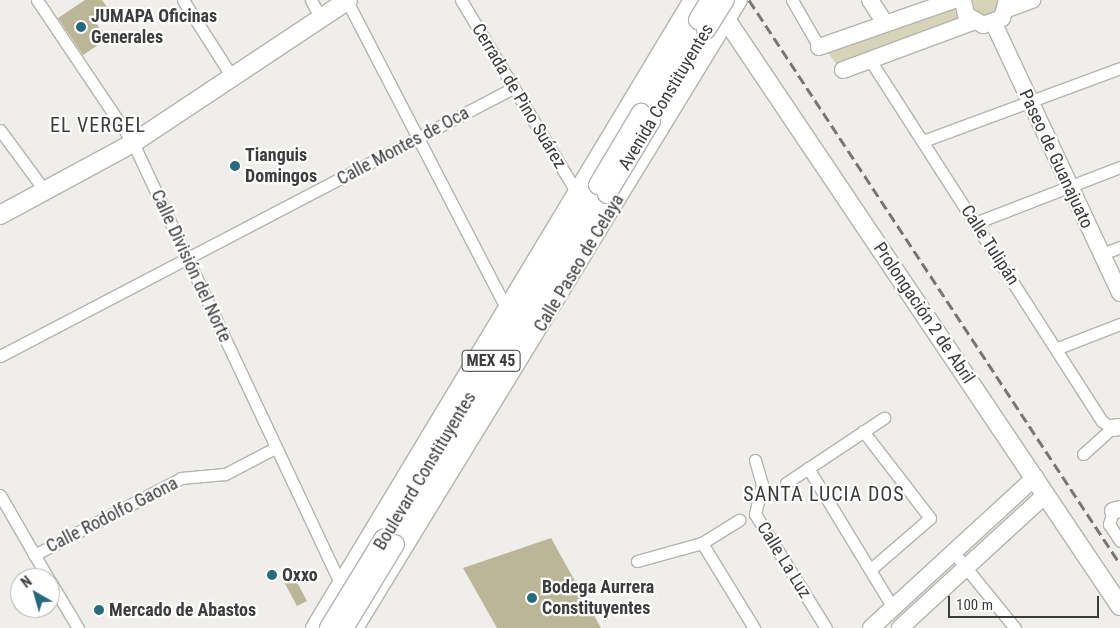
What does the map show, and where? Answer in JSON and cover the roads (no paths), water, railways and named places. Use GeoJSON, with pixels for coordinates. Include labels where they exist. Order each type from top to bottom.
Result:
{"type":"FeatureCollection","features":[{"type":"Feature","properties":{"kind":"main road"},"geometry":{"type":"LineString","coordinates":[[0,215],[133,143],[232,77],[315,8],[347,0]]}},
{"type":"Feature","properties":{"kind":"main road","name":"Prolongación 2 de Abril"},"geometry":{"type":"LineString","coordinates":[[712,0],[1035,477],[1120,606]]}},
{"type":"Feature","properties":{"kind":"main road","name":"Avenida Constituyentes"},"geometry":{"type":"LineString","coordinates":[[603,187],[646,117],[712,0]]}},
{"type":"Feature","properties":{"kind":"main road","name":"Avenida Constituyentes"},"geometry":{"type":"LineString","coordinates":[[698,22],[725,0]]}},
{"type":"Feature","properties":{"kind":"main road","name":"Calle Paseo de Celaya"},"geometry":{"type":"LineString","coordinates":[[358,625],[396,565],[603,187],[613,132],[698,22],[727,20],[739,0]]}},
{"type":"Feature","properties":{"kind":"main road"},"geometry":{"type":"LineString","coordinates":[[870,0],[885,23]]}},
{"type":"Feature","properties":{"kind":"main road"},"geometry":{"type":"LineString","coordinates":[[819,47],[954,0]]}},
{"type":"Feature","properties":{"kind":"main road"},"geometry":{"type":"LineString","coordinates":[[962,0],[972,22]]}},
{"type":"Feature","properties":{"kind":"main road"},"geometry":{"type":"LineString","coordinates":[[842,70],[972,22],[994,24],[1007,5],[1032,0]]}},
{"type":"Feature","properties":{"kind":"main road","name":"Calle Paseo de Celaya"},"geometry":{"type":"LineString","coordinates":[[314,628],[577,192],[603,187],[646,155],[698,22]]}},
{"type":"Feature","properties":{"kind":"main road","name":"Paseo de Guanajuato"},"geometry":{"type":"LineString","coordinates":[[994,24],[1120,293]]}},
{"type":"Feature","properties":{"kind":"main road"},"geometry":{"type":"LineString","coordinates":[[613,132],[622,153],[638,158],[646,155]]}},
{"type":"Feature","properties":{"kind":"main road","name":"Boulevard Constituyentes"},"geometry":{"type":"LineString","coordinates":[[329,628],[390,541],[603,187]]}},
{"type":"Feature","properties":{"kind":"main road"},"geometry":{"type":"LineString","coordinates":[[871,628],[1035,477]]}},
{"type":"Feature","properties":{"kind":"main road"},"geometry":{"type":"LineString","coordinates":[[900,628],[1046,494]]}},
{"type":"Feature","properties":{"kind":"main road"},"geometry":{"type":"LineString","coordinates":[[365,541],[373,564],[383,568],[396,565]]}},
{"type":"Feature","properties":{"kind":"main road","name":"Boulevard Constituyentes"},"geometry":{"type":"LineString","coordinates":[[358,625],[390,541]]}},
{"type":"Feature","properties":{"kind":"main road","name":"Calle División del Norte"},"geometry":{"type":"LineString","coordinates":[[344,577],[358,625]]}},
{"type":"Feature","properties":{"kind":"street","name":"Calle División del Norte"},"geometry":{"type":"LineString","coordinates":[[37,0],[133,143],[190,258],[275,448],[322,545],[344,577]]}},
{"type":"Feature","properties":{"kind":"street"},"geometry":{"type":"LineString","coordinates":[[183,0],[232,77]]}},
{"type":"Feature","properties":{"kind":"street"},"geometry":{"type":"LineString","coordinates":[[347,0],[506,308]]}},
{"type":"Feature","properties":{"kind":"street","name":"Cerrada de Pino Suárez"},"geometry":{"type":"LineString","coordinates":[[461,0],[577,192]]}},
{"type":"Feature","properties":{"kind":"street"},"geometry":{"type":"LineString","coordinates":[[792,0],[819,47]]}},
{"type":"Feature","properties":{"kind":"street","name":"Calle Tulipán"},"geometry":{"type":"LineString","coordinates":[[870,60],[1058,348],[1102,421],[1116,428]]}},
{"type":"Feature","properties":{"kind":"street"},"geometry":{"type":"LineString","coordinates":[[924,141],[1120,68]]}},
{"type":"Feature","properties":{"kind":"street","name":"Calle Montes de Oca"},"geometry":{"type":"LineString","coordinates":[[0,356],[419,139],[513,88]]}},
{"type":"Feature","properties":{"kind":"street"},"geometry":{"type":"LineString","coordinates":[[0,130],[45,191]]}},
{"type":"Feature","properties":{"kind":"street"},"geometry":{"type":"LineString","coordinates":[[975,223],[1120,167]]}},
{"type":"Feature","properties":{"kind":"street"},"geometry":{"type":"LineString","coordinates":[[1102,254],[1120,247]]}},
{"type":"Feature","properties":{"kind":"street"},"geometry":{"type":"LineString","coordinates":[[1058,348],[1120,324]]}},
{"type":"Feature","properties":{"kind":"street"},"geometry":{"type":"LineString","coordinates":[[786,483],[884,418]]}},
{"type":"Feature","properties":{"kind":"street"},"geometry":{"type":"LineString","coordinates":[[1083,454],[1116,428]]}},
{"type":"Feature","properties":{"kind":"street"},"geometry":{"type":"LineString","coordinates":[[863,431],[930,518],[870,569]]}},
{"type":"Feature","properties":{"kind":"street","name":"Calle Rodolfo Gaona"},"geometry":{"type":"LineString","coordinates":[[34,554],[181,478],[225,474],[275,448]]}},
{"type":"Feature","properties":{"kind":"street","name":"Calle La Luz"},"geometry":{"type":"LineString","coordinates":[[755,460],[762,484],[755,514],[826,628]]}},
{"type":"Feature","properties":{"kind":"street"},"geometry":{"type":"LineString","coordinates":[[808,468],[893,608]]}},
{"type":"Feature","properties":{"kind":"street"},"geometry":{"type":"LineString","coordinates":[[0,495],[42,568]]}},
{"type":"Feature","properties":{"kind":"street"},"geometry":{"type":"LineString","coordinates":[[1117,510],[1109,524],[1120,541]]}},
{"type":"Feature","properties":{"kind":"street"},"geometry":{"type":"LineString","coordinates":[[636,561],[702,543],[739,520]]}},
{"type":"Feature","properties":{"kind":"street"},"geometry":{"type":"LineString","coordinates":[[702,543],[754,628]]}},
{"type":"Feature","properties":{"kind":"street"},"geometry":{"type":"LineString","coordinates":[[954,553],[968,566],[1015,628]]}},
{"type":"Feature","properties":{"kind":"street"},"geometry":{"type":"LineString","coordinates":[[60,598],[78,628]]}},
{"type":"Feature","properties":{"kind":"railway"},"geometry":{"type":"LineString","coordinates":[[749,0],[1120,564]]}},
{"type":"Feature","properties":{"kind":"place","name":"JUMAPA Oficinas Generales"},"geometry":{"type":"Point","coordinates":[81,27]}},
{"type":"Feature","properties":{"kind":"place","name":"Tianguis Domingos"},"geometry":{"type":"Point","coordinates":[235,166]}},
{"type":"Feature","properties":{"kind":"place","name":"Oxxo"},"geometry":{"type":"Point","coordinates":[272,575]}},
{"type":"Feature","properties":{"kind":"place","name":"Bodega Aurrera Constituyentes"},"geometry":{"type":"Point","coordinates":[532,598]}},
{"type":"Feature","properties":{"kind":"place","name":"Mercado de Abastos"},"geometry":{"type":"Point","coordinates":[99,610]}},
{"type":"Feature","properties":{"kind":"district","name":"EL VERGEL"},"geometry":{"type":"Point","coordinates":[98,125]}},
{"type":"Feature","properties":{"kind":"district","name":"SANTA LUCIA DOS"},"geometry":{"type":"Point","coordinates":[824,494]}}]}
